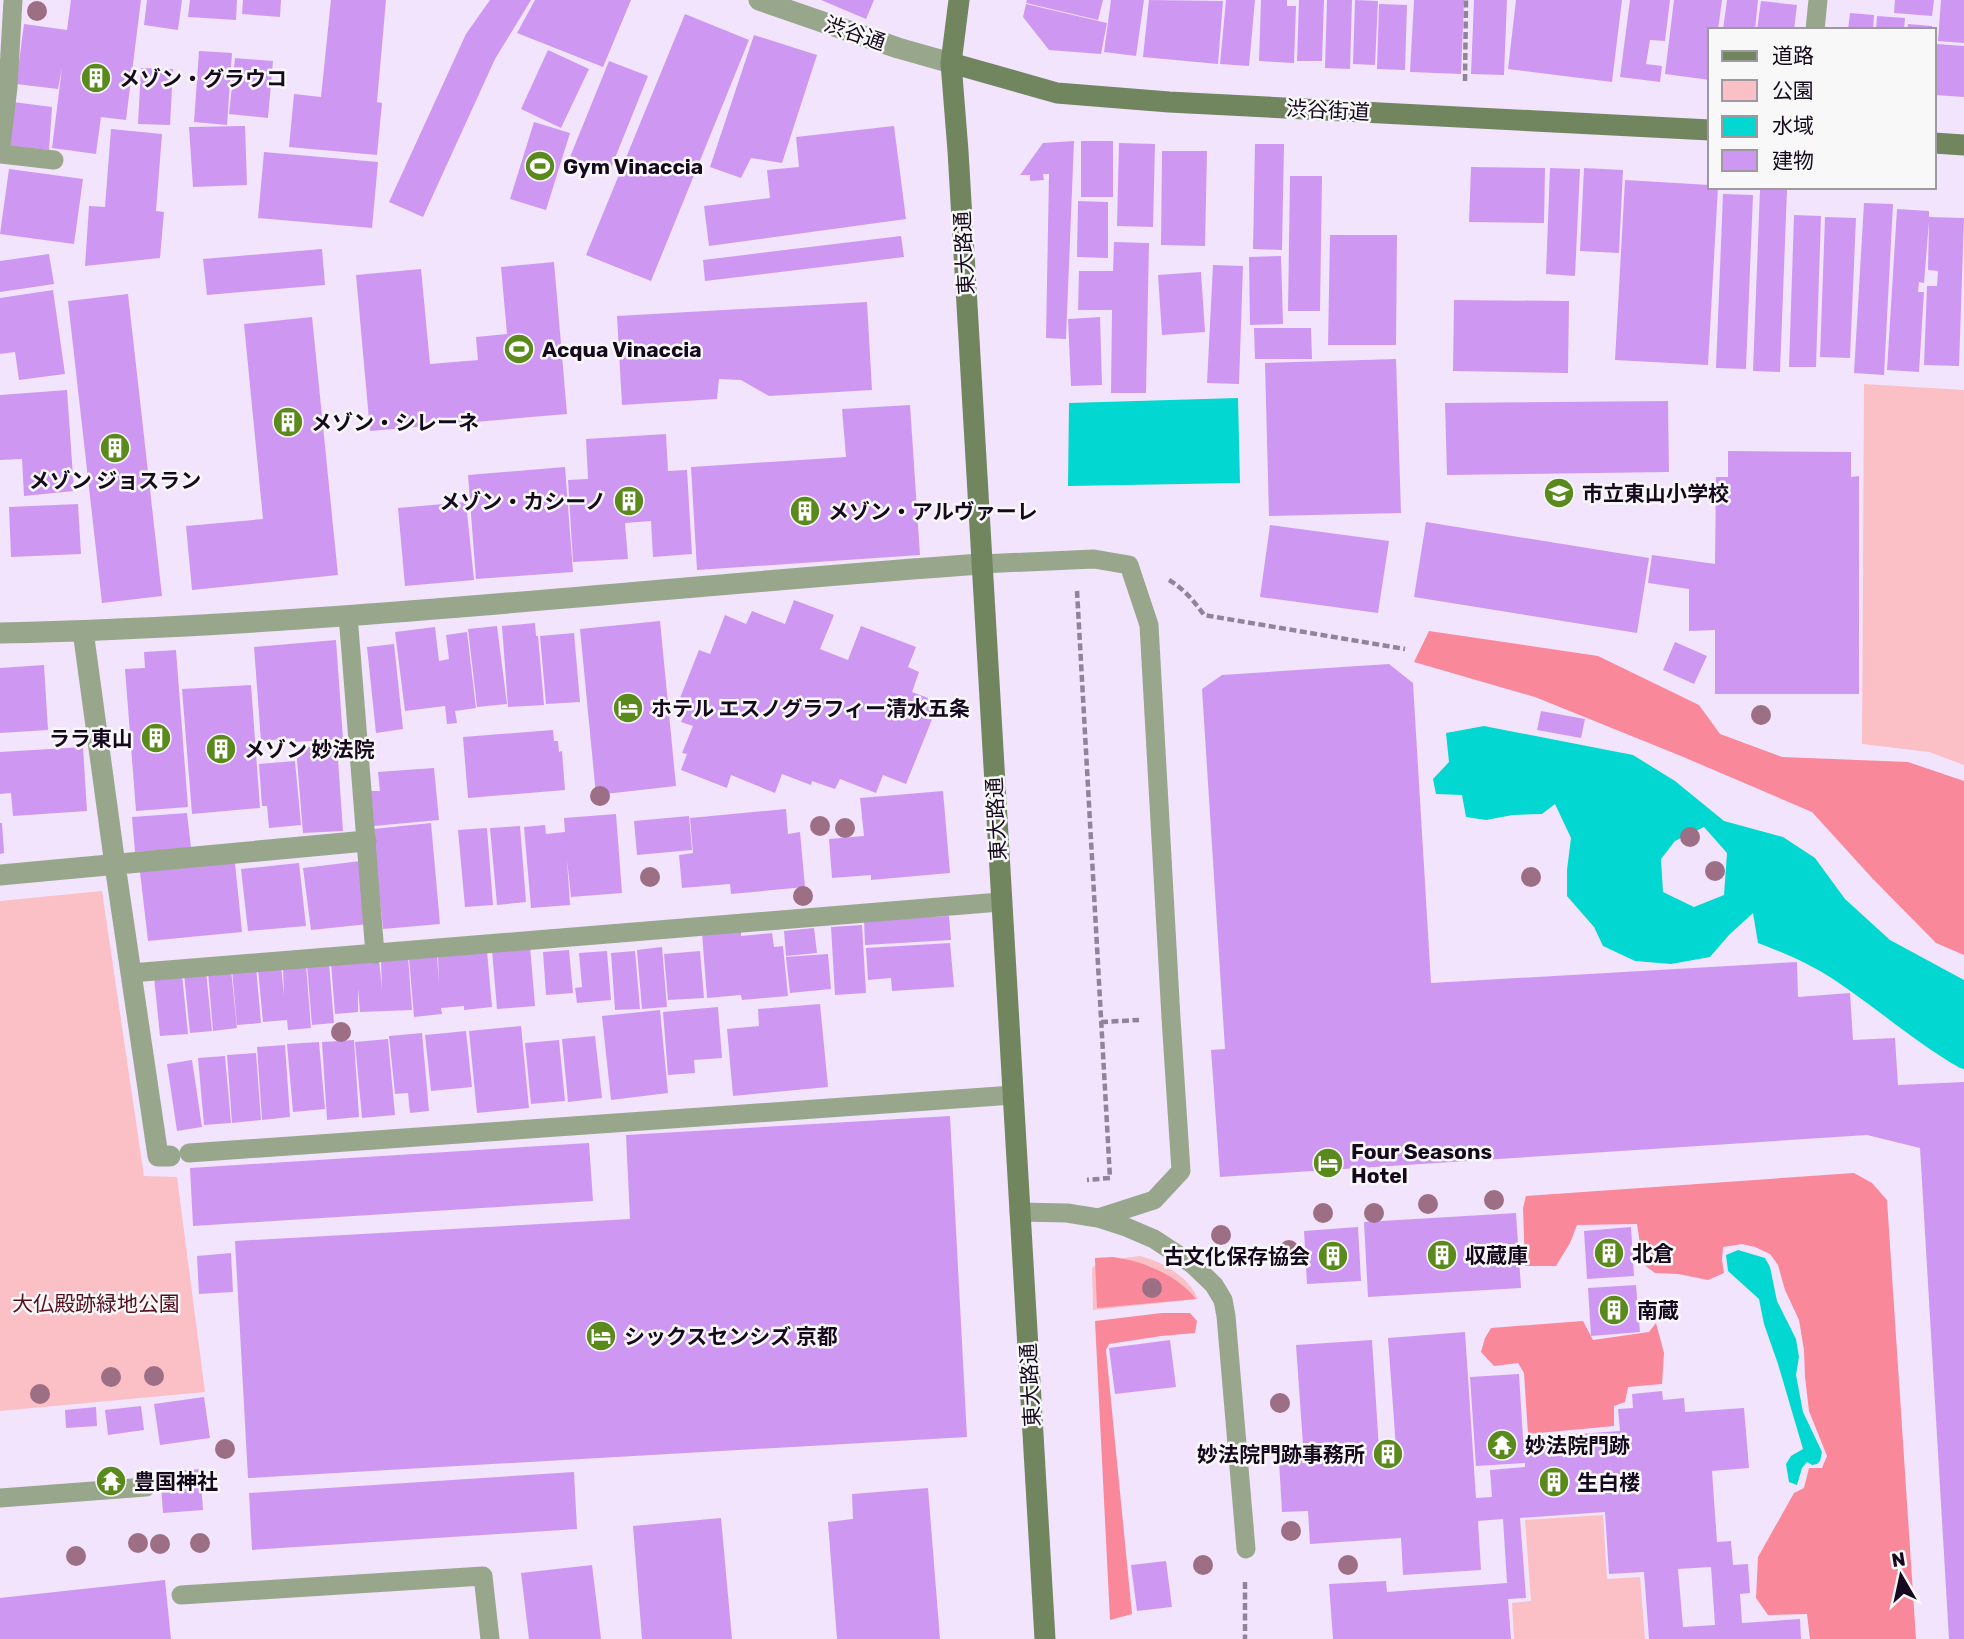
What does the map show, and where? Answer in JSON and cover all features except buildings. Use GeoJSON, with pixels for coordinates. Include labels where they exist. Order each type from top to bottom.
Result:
{"type":"FeatureCollection","features":[{"type":"Feature","properties":{"kind":"main road","name":"東大路通"},"geometry":{"type":"LineString","coordinates":[[959,0],[951,63],[1045,1639]]}},
{"type":"Feature","properties":{"kind":"main road","name":"渋谷街道"},"geometry":{"type":"LineString","coordinates":[[951,63],[1057,93],[1708,130]]}},
{"type":"Feature","properties":{"kind":"main road"},"geometry":{"type":"LineString","coordinates":[[1936,143],[1964,145]]}},
{"type":"Feature","properties":{"kind":"street","name":"渋谷通"},"geometry":{"type":"LineString","coordinates":[[759,0],[951,63]]}},
{"type":"Feature","properties":{"kind":"street"},"geometry":{"type":"LineString","coordinates":[[0,633],[83,631],[348,615],[981,564]]}},
{"type":"Feature","properties":{"kind":"street"},"geometry":{"type":"LineString","coordinates":[[83,631],[158,1156],[180,1154]]}},
{"type":"Feature","properties":{"kind":"street"},"geometry":{"type":"LineString","coordinates":[[0,875],[366,841]]}},
{"type":"Feature","properties":{"kind":"lane"},"geometry":{"type":"LineString","coordinates":[[13,0],[8,87],[0,154],[54,160]]}},
{"type":"Feature","properties":{"kind":"lane"},"geometry":{"type":"LineString","coordinates":[[1815,28],[1818,0]]}},
{"type":"Feature","properties":{"kind":"lane"},"geometry":{"type":"LineString","coordinates":[[981,564],[1094,559],[1129,565],[1149,625],[1181,1171],[1154,1200],[1098,1218]]}},
{"type":"Feature","properties":{"kind":"lane"},"geometry":{"type":"LineString","coordinates":[[348,615],[376,954]]}},
{"type":"Feature","properties":{"kind":"lane"},"geometry":{"type":"LineString","coordinates":[[131,973],[1000,902]]}},
{"type":"Feature","properties":{"kind":"lane"},"geometry":{"type":"LineString","coordinates":[[180,1154],[1013,1095]]}},
{"type":"Feature","properties":{"kind":"lane"},"geometry":{"type":"LineString","coordinates":[[1019,1212],[1067,1213],[1098,1218],[1126,1227],[1167,1247],[1192,1264],[1214,1285],[1223,1300],[1226,1316],[1246,1549]]}},
{"type":"Feature","properties":{"kind":"lane"},"geometry":{"type":"LineString","coordinates":[[0,1498],[146,1487]]}},
{"type":"Feature","properties":{"kind":"lane"},"geometry":{"type":"LineString","coordinates":[[181,1595],[483,1576],[490,1639]]}},
{"type":"Feature","properties":{"kind":"path"},"geometry":{"type":"LineString","coordinates":[[1465,81],[1466,0]]}},
{"type":"Feature","properties":{"kind":"path"},"geometry":{"type":"LineString","coordinates":[[1075,560],[1110,1178],[1077,1181]]}},
{"type":"Feature","properties":{"kind":"path"},"geometry":{"type":"LineString","coordinates":[[1129,565],[1156,573],[1177,585],[1204,615],[1405,649]]}},
{"type":"Feature","properties":{"kind":"path"},"geometry":{"type":"LineString","coordinates":[[1244,1621],[1245,1639]]}},
{"type":"Feature","properties":{"kind":"green space"},"geometry":{"type":"Polygon","coordinates":[[[1864,384],[1964,390],[1964,765],[1929,752],[1862,744],[1864,384]]]}},
{"type":"Feature","properties":{"kind":"green space","name":"大仏殿跡緑地公園"},"geometry":{"type":"Polygon","coordinates":[[[102,891],[144,1176],[177,1177],[205,1392],[0,1411],[0,901],[102,891]]]}},
{"type":"Feature","properties":{"kind":"green space"},"geometry":{"type":"Polygon","coordinates":[[[1140,1256],[1158,1262],[1182,1277],[1198,1299],[1093,1310],[1092,1268],[1101,1261],[1140,1256]]]}},
{"type":"Feature","properties":{"kind":"green space"},"geometry":{"type":"Polygon","coordinates":[[[1603,1515],[1607,1579],[1640,1577],[1645,1639],[1514,1639],[1512,1603],[1531,1601],[1525,1520],[1603,1515]]]}},
{"type":"Feature","properties":{"kind":"shaded area"},"geometry":{"type":"Polygon","coordinates":[[[1429,631],[1598,656],[1699,705],[1720,734],[1782,757],[1908,762],[1964,781],[1964,955],[1936,943],[1812,812],[1535,697],[1414,662],[1429,631]]]}},
{"type":"Feature","properties":{"kind":"shaded area"},"geometry":{"type":"Polygon","coordinates":[[[1854,1173],[1872,1183],[1887,1200],[1916,1639],[1810,1639],[1807,1614],[1768,1615],[1756,1598],[1758,1557],[1794,1493],[1804,1488],[1809,1468],[1822,1468],[1827,1456],[1809,1411],[1799,1320],[1785,1290],[1778,1265],[1770,1254],[1742,1244],[1723,1247],[1724,1273],[1708,1280],[1655,1273],[1643,1264],[1637,1224],[1577,1225],[1556,1266],[1525,1266],[1523,1208],[1526,1196],[1854,1173]]]}},
{"type":"Feature","properties":{"kind":"shaded area"},"geometry":{"type":"Polygon","coordinates":[[[1113,1257],[1136,1262],[1169,1276],[1196,1299],[1097,1308],[1095,1258],[1113,1257]]]}},
{"type":"Feature","properties":{"kind":"shaded area"},"geometry":{"type":"Polygon","coordinates":[[[1162,1313],[1190,1313],[1197,1321],[1195,1333],[1109,1344],[1106,1350],[1132,1614],[1110,1620],[1095,1321],[1162,1313]]]}},
{"type":"Feature","properties":{"kind":"shaded area"},"geometry":{"type":"Polygon","coordinates":[[[1583,1321],[1593,1340],[1649,1332],[1656,1323],[1664,1353],[1662,1384],[1628,1387],[1625,1402],[1614,1406],[1614,1426],[1528,1434],[1524,1373],[1518,1363],[1494,1366],[1481,1352],[1485,1338],[1491,1328],[1583,1321]]]}},
{"type":"Feature","properties":{"kind":"water"},"geometry":{"type":"Polygon","coordinates":[[[1238,398],[1240,483],[1068,486],[1069,403],[1238,398]]]}},
{"type":"Feature","properties":{"kind":"water"},"geometry":{"type":"Polygon","coordinates":[[[1484,726],[1633,755],[1675,781],[1724,821],[1783,837],[1815,858],[1845,899],[1890,940],[1964,980],[1964,1069],[1928,1048],[1827,975],[1758,943],[1753,913],[1710,957],[1671,964],[1635,961],[1603,946],[1594,927],[1567,896],[1571,838],[1555,804],[1542,814],[1486,820],[1466,817],[1462,795],[1436,794],[1433,779],[1449,762],[1446,733],[1484,726]],[[1704,827],[1675,841],[1661,859],[1663,892],[1694,907],[1724,895],[1727,853],[1704,827]]]}},
{"type":"Feature","properties":{"kind":"water"},"geometry":{"type":"Polygon","coordinates":[[[1738,1250],[1765,1258],[1770,1267],[1777,1301],[1796,1339],[1799,1357],[1796,1375],[1803,1412],[1822,1452],[1817,1464],[1807,1462],[1802,1468],[1797,1485],[1789,1482],[1786,1464],[1791,1456],[1803,1449],[1764,1324],[1759,1299],[1728,1271],[1726,1255],[1738,1250]]]}},
{"type":"Feature","properties":{"kind":"place","name":"メゾン・グラウコ"},"geometry":{"type":"Point","coordinates":[96,78]}},
{"type":"Feature","properties":{"kind":"place","name":"Gym Vinaccia"},"geometry":{"type":"Point","coordinates":[540,166]}},
{"type":"Feature","properties":{"kind":"place","name":"Acqua Vinaccia"},"geometry":{"type":"Point","coordinates":[519,349]}},
{"type":"Feature","properties":{"kind":"place","name":"メゾン・シレーネ"},"geometry":{"type":"Point","coordinates":[288,422]}},
{"type":"Feature","properties":{"kind":"place","name":"メゾン ジョスラン"},"geometry":{"type":"Point","coordinates":[115,448]}},
{"type":"Feature","properties":{"kind":"place","name":"市立東山小学校"},"geometry":{"type":"Point","coordinates":[1559,493]}},
{"type":"Feature","properties":{"kind":"place","name":"メゾン・カシーノ"},"geometry":{"type":"Point","coordinates":[629,501]}},
{"type":"Feature","properties":{"kind":"place","name":"メゾン・アルヴァーレ"},"geometry":{"type":"Point","coordinates":[805,511]}},
{"type":"Feature","properties":{"kind":"place","name":"ホテル エスノグラフィー清水五条"},"geometry":{"type":"Point","coordinates":[628,708]}},
{"type":"Feature","properties":{"kind":"place","name":"ララ東山"},"geometry":{"type":"Point","coordinates":[156,738]}},
{"type":"Feature","properties":{"kind":"place","name":"メゾン 妙法院"},"geometry":{"type":"Point","coordinates":[221,749]}},
{"type":"Feature","properties":{"kind":"place","name":"Four Seasons Hotel"},"geometry":{"type":"Point","coordinates":[1328,1163]}},
{"type":"Feature","properties":{"kind":"place","name":"北倉"},"geometry":{"type":"Point","coordinates":[1609,1253]}},
{"type":"Feature","properties":{"kind":"place","name":"収蔵庫"},"geometry":{"type":"Point","coordinates":[1442,1255]}},
{"type":"Feature","properties":{"kind":"place","name":"古文化保存協会"},"geometry":{"type":"Point","coordinates":[1333,1256]}},
{"type":"Feature","properties":{"kind":"place","name":"南蔵"},"geometry":{"type":"Point","coordinates":[1614,1310]}},
{"type":"Feature","properties":{"kind":"place","name":"シックスセンシズ 京都"},"geometry":{"type":"Point","coordinates":[601,1336]}},
{"type":"Feature","properties":{"kind":"place","name":"妙法院門跡"},"geometry":{"type":"Point","coordinates":[1502,1445]}},
{"type":"Feature","properties":{"kind":"place","name":"妙法院門跡事務所"},"geometry":{"type":"Point","coordinates":[1388,1454]}},
{"type":"Feature","properties":{"kind":"place","name":"豊国神社"},"geometry":{"type":"Point","coordinates":[111,1481]}},
{"type":"Feature","properties":{"kind":"place","name":"生白楼"},"geometry":{"type":"Point","coordinates":[1554,1482]}}]}
